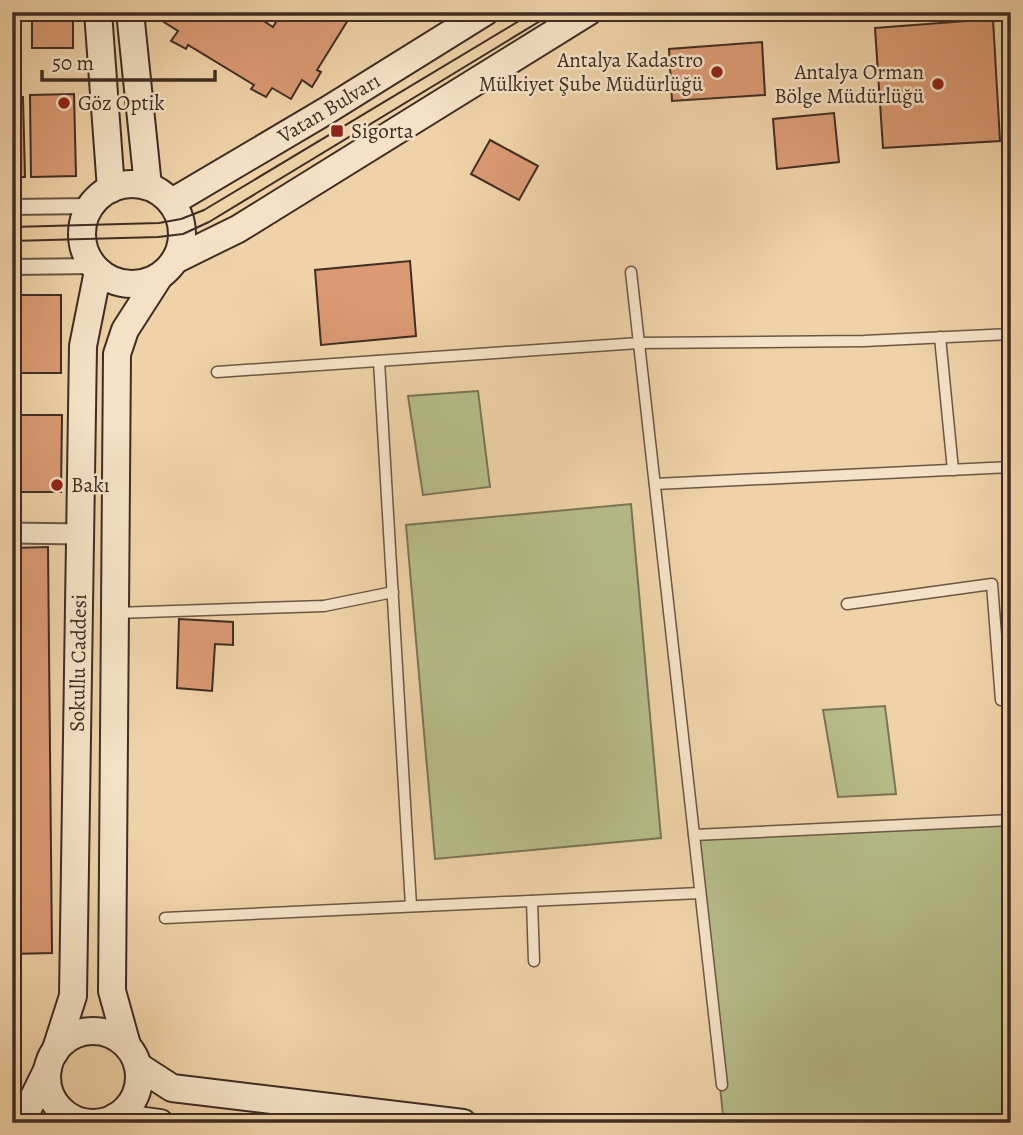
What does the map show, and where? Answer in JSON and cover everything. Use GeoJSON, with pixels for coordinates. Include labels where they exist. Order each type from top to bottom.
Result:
{"type":"FeatureCollection","features":[{"type":"Feature","properties":{"kind":"main road"},"geometry":{"type":"LineString","coordinates":[[98,12],[101,197],[83,225],[82,240],[95,269],[112,281],[128,284],[144,283],[238,229],[588,12]]}},
{"type":"Feature","properties":{"kind":"main road"},"geometry":{"type":"LineString","coordinates":[[130,12],[148,186]]}},
{"type":"Feature","properties":{"kind":"main road","name":"Vatan Bulvarı"},"geometry":{"type":"LineString","coordinates":[[172,202],[326,111],[485,12]]}},
{"type":"Feature","properties":{"kind":"main road"},"geometry":{"type":"LineString","coordinates":[[101,197],[135,184],[148,186],[172,202],[181,219],[183,234],[168,268]]}},
{"type":"Feature","properties":{"kind":"main road","name":"Sokullu Caddesi"},"geometry":{"type":"LineString","coordinates":[[132,1056],[112,991],[117,354],[125,330],[168,268]]}},
{"type":"Feature","properties":{"kind":"main road","name":"Sokullu Caddesi"},"geometry":{"type":"LineString","coordinates":[[52,1058],[73,996],[83,346],[95,269]]}},
{"type":"Feature","properties":{"kind":"main road"},"geometry":{"type":"LineString","coordinates":[[21,1123],[52,1058],[72,1036],[95,1031],[118,1038],[132,1056],[172,1088],[463,1123]]}},
{"type":"Feature","properties":{"kind":"main road"},"geometry":{"type":"LineString","coordinates":[[52,1058],[48,1075],[53,1098],[78,1121],[104,1121],[115,1117],[132,1101],[139,1078],[132,1056]]}},
{"type":"Feature","properties":{"kind":"main road"},"geometry":{"type":"LineString","coordinates":[[115,1117],[160,1123]]}},
{"type":"Feature","properties":{"kind":"street"},"geometry":{"type":"LineString","coordinates":[[12,208],[101,197]]}},
{"type":"Feature","properties":{"kind":"street"},"geometry":{"type":"LineString","coordinates":[[12,267],[95,269]]}},
{"type":"Feature","properties":{"kind":"street"},"geometry":{"type":"LineString","coordinates":[[12,533],[80,534]]}},
{"type":"Feature","properties":{"kind":"lane"},"geometry":{"type":"LineString","coordinates":[[631,272],[722,1085]]}},
{"type":"Feature","properties":{"kind":"lane"},"geometry":{"type":"LineString","coordinates":[[217,372],[639,343],[864,341],[1011,334]]}},
{"type":"Feature","properties":{"kind":"lane"},"geometry":{"type":"LineString","coordinates":[[940,337],[953,470]]}},
{"type":"Feature","properties":{"kind":"lane"},"geometry":{"type":"LineString","coordinates":[[379,361],[411,906]]}},
{"type":"Feature","properties":{"kind":"lane"},"geometry":{"type":"LineString","coordinates":[[655,484],[1011,467]]}},
{"type":"Feature","properties":{"kind":"lane"},"geometry":{"type":"LineString","coordinates":[[847,604],[992,584],[1001,699],[1011,699]]}},
{"type":"Feature","properties":{"kind":"lane"},"geometry":{"type":"LineString","coordinates":[[115,613],[324,606],[393,592]]}},
{"type":"Feature","properties":{"kind":"lane"},"geometry":{"type":"LineString","coordinates":[[694,835],[1011,820]]}},
{"type":"Feature","properties":{"kind":"lane"},"geometry":{"type":"LineString","coordinates":[[165,918],[700,893]]}},
{"type":"Feature","properties":{"kind":"lane"},"geometry":{"type":"LineString","coordinates":[[532,901],[534,961]]}},
{"type":"Feature","properties":{"kind":"green space"},"geometry":{"type":"Polygon","coordinates":[[[478,391],[490,487],[423,495],[408,396],[478,391]]]}},
{"type":"Feature","properties":{"kind":"green space"},"geometry":{"type":"Polygon","coordinates":[[[631,504],[661,838],[435,859],[406,525],[631,504]]]}},
{"type":"Feature","properties":{"kind":"green space"},"geometry":{"type":"Polygon","coordinates":[[[885,706],[896,794],[838,797],[823,710],[885,706]]]}},
{"type":"Feature","properties":{"kind":"green space"},"geometry":{"type":"Polygon","coordinates":[[[1011,820],[1011,1123],[874,1123],[723,1115],[694,835],[1011,820]]]}},
{"type":"Feature","properties":{"kind":"building"},"geometry":{"type":"Polygon","coordinates":[[[14,12],[15,38],[12,38],[14,12]]]}},
{"type":"Feature","properties":{"kind":"building"},"geometry":{"type":"Polygon","coordinates":[[[32,12],[73,12],[73,48],[32,48],[32,12]]]}},
{"type":"Feature","properties":{"kind":"building"},"geometry":{"type":"Polygon","coordinates":[[[163,12],[250,12],[273,27],[282,12],[353,12],[317,70],[321,72],[312,87],[302,80],[291,99],[272,88],[266,97],[251,89],[254,85],[188,45],[186,49],[171,41],[178,31],[159,19],[163,12]]]}},
{"type":"Feature","properties":{"kind":"building","name":"Antalya Orman Bölge Müdürlüğü"},"geometry":{"type":"Polygon","coordinates":[[[993,19],[1000,141],[883,148],[875,28],[993,19]]]}},
{"type":"Feature","properties":{"kind":"building","name":"Antalya Kadastro Mülkiyet Şube Müdürlüğü"},"geometry":{"type":"Polygon","coordinates":[[[762,42],[765,95],[672,101],[669,49],[762,42]]]}},
{"type":"Feature","properties":{"kind":"building"},"geometry":{"type":"Polygon","coordinates":[[[74,94],[76,176],[31,177],[30,95],[74,94]]]}},
{"type":"Feature","properties":{"kind":"building"},"geometry":{"type":"Polygon","coordinates":[[[12,97],[23,97],[25,177],[12,177],[12,97]]]}},
{"type":"Feature","properties":{"kind":"building"},"geometry":{"type":"Polygon","coordinates":[[[834,113],[839,162],[777,169],[773,119],[834,113]]]}},
{"type":"Feature","properties":{"kind":"building"},"geometry":{"type":"Polygon","coordinates":[[[490,140],[538,166],[519,200],[471,174],[490,140]]]}},
{"type":"Feature","properties":{"kind":"building"},"geometry":{"type":"Polygon","coordinates":[[[410,261],[416,336],[321,345],[315,270],[410,261]]]}},
{"type":"Feature","properties":{"kind":"building"},"geometry":{"type":"Polygon","coordinates":[[[12,295],[61,295],[61,373],[12,373],[12,295]]]}},
{"type":"Feature","properties":{"kind":"building"},"geometry":{"type":"Polygon","coordinates":[[[12,415],[62,415],[61,492],[12,492],[12,415]]]}},
{"type":"Feature","properties":{"kind":"building"},"geometry":{"type":"Polygon","coordinates":[[[48,547],[52,953],[12,954],[12,548],[48,547]]]}},
{"type":"Feature","properties":{"kind":"building"},"geometry":{"type":"Polygon","coordinates":[[[179,619],[233,622],[233,645],[215,644],[212,691],[177,688],[179,619]]]}},
{"type":"Feature","properties":{"kind":"tram line"},"geometry":{"type":"LineString","coordinates":[[12,227],[159,223],[181,219],[204,210],[534,12]]}},
{"type":"Feature","properties":{"kind":"tram line"},"geometry":{"type":"LineString","coordinates":[[12,241],[183,234],[209,222],[555,12]]}},
{"type":"Feature","properties":{"kind":"place","name":"Antalya Kadastro Mülkiyet Şube Müdürlüğü"},"geometry":{"type":"Point","coordinates":[717,72]}},
{"type":"Feature","properties":{"kind":"place","name":"Antalya Orman Bölge Müdürlüğü"},"geometry":{"type":"Point","coordinates":[938,84]}},
{"type":"Feature","properties":{"kind":"place","name":"Göz Optik"},"geometry":{"type":"Point","coordinates":[64,103]}},
{"type":"Feature","properties":{"kind":"place","name":"Sigorta"},"geometry":{"type":"Point","coordinates":[337,131]}},
{"type":"Feature","properties":{"kind":"place","name":"Bakı"},"geometry":{"type":"Point","coordinates":[57,485]}}]}
